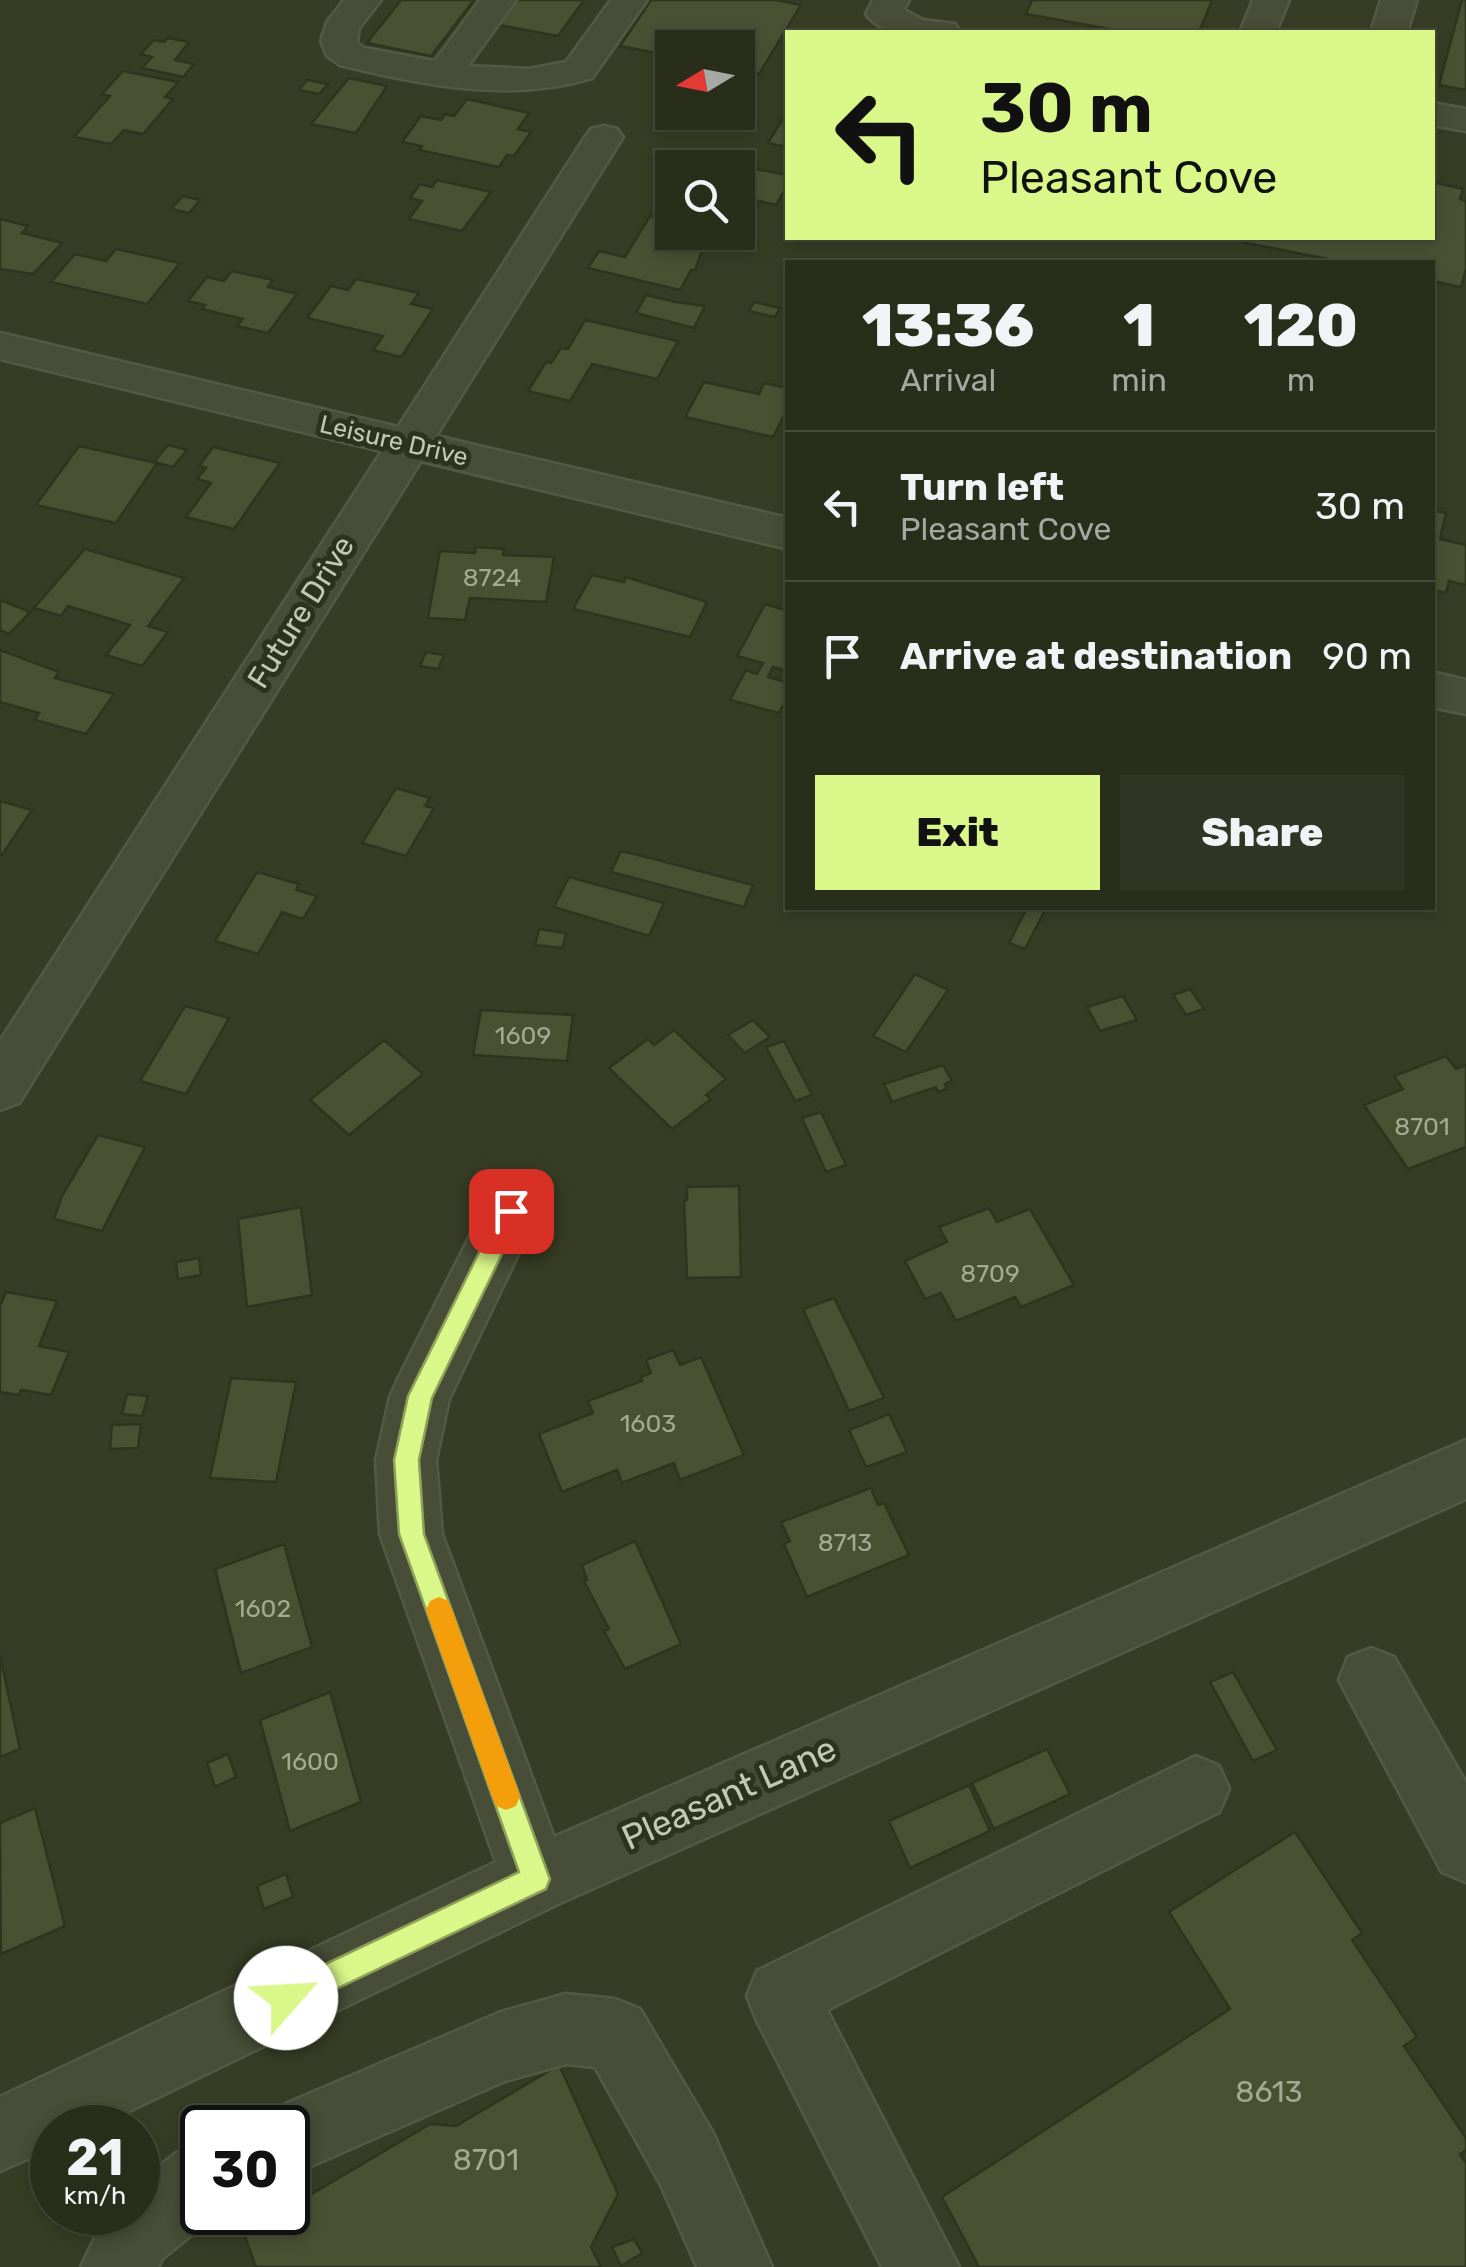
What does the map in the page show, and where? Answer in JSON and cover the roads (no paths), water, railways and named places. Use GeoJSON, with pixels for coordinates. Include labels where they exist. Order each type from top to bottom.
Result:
{"type":"FeatureCollection","features":[{"type":"Feature","properties":{"kind":"street"},"geometry":{"type":"LineString","coordinates":[[363,0],[340,28],[340,48],[353,56],[444,74],[488,78],[566,76],[579,70],[630,0]]}},
{"type":"Feature","properties":{"kind":"street"},"geometry":{"type":"LineString","coordinates":[[444,74],[498,0]]}},
{"type":"Feature","properties":{"kind":"street"},"geometry":{"type":"LineString","coordinates":[[891,0],[884,14],[915,30]]}},
{"type":"Feature","properties":{"kind":"street"},"geometry":{"type":"LineString","coordinates":[[1259,30],[1270,0]]}},
{"type":"Feature","properties":{"kind":"street"},"geometry":{"type":"LineString","coordinates":[[1390,30],[1399,0]]}},
{"type":"Feature","properties":{"kind":"street"},"geometry":{"type":"LineString","coordinates":[[1435,115],[1466,120]]}},
{"type":"Feature","properties":{"kind":"street","name":"Future Drive"},"geometry":{"type":"LineString","coordinates":[[0,1087],[604,137]]}},
{"type":"Feature","properties":{"kind":"street","name":"Leisure Drive"},"geometry":{"type":"LineString","coordinates":[[0,346],[785,533]]}},
{"type":"Feature","properties":{"kind":"street"},"geometry":{"type":"LineString","coordinates":[[1435,690],[1466,697]]}},
{"type":"Feature","properties":{"kind":"street"},"geometry":{"type":"LineString","coordinates":[[511,1211],[420,1396],[406,1460],[412,1534],[536,1879]]}},
{"type":"Feature","properties":{"kind":"street","name":"Pleasant Lane"},"geometry":{"type":"LineString","coordinates":[[0,2136],[536,1879],[1466,1469]]}},
{"type":"Feature","properties":{"kind":"street"},"geometry":{"type":"LineString","coordinates":[[1371,1680],[1466,1848]]}},
{"type":"Feature","properties":{"kind":"street"},"geometry":{"type":"LineString","coordinates":[[922,2267],[782,1996],[1196,1789]]}},
{"type":"Feature","properties":{"kind":"street"},"geometry":{"type":"LineString","coordinates":[[310,2130],[500,2047],[566,2029],[615,2034],[687,2159],[735,2267]]}},
{"type":"Feature","properties":{"kind":"street"},"geometry":{"type":"LineString","coordinates":[[118,2267],[136,2232],[180,2197]]}}]}
